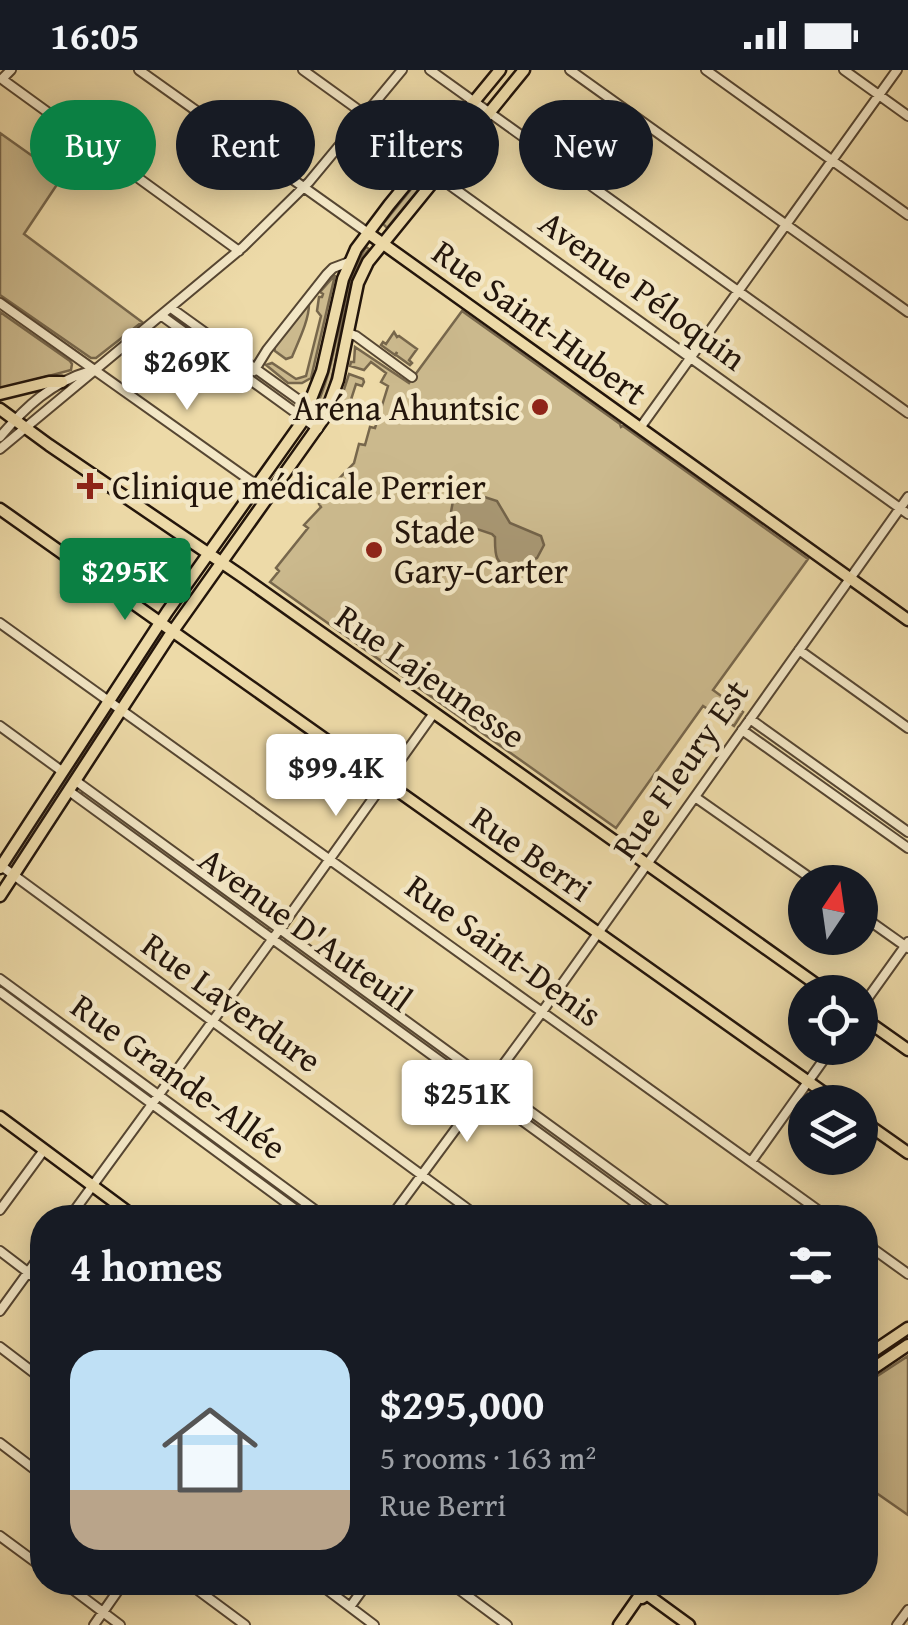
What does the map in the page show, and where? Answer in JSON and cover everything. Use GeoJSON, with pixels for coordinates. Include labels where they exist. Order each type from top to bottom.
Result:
{"type":"FeatureCollection","features":[{"type":"Feature","properties":{"kind":"main road"},"geometry":{"type":"LineString","coordinates":[[476,100],[500,70]]}},
{"type":"Feature","properties":{"kind":"main road"},"geometry":{"type":"LineString","coordinates":[[499,101],[524,70]]}},
{"type":"Feature","properties":{"kind":"main road"},"geometry":{"type":"LineString","coordinates":[[0,867],[160,622],[304,418],[322,370],[349,262],[402,190]]}},
{"type":"Feature","properties":{"kind":"main road"},"geometry":{"type":"LineString","coordinates":[[0,896],[173,631],[321,423],[338,383],[360,276],[427,190]]}},
{"type":"Feature","properties":{"kind":"main road","name":"Rue Saint-Hubert"},"geometry":{"type":"LineString","coordinates":[[368,233],[908,620]]}},
{"type":"Feature","properties":{"kind":"main road"},"geometry":{"type":"LineString","coordinates":[[0,394],[62,382]]}},
{"type":"Feature","properties":{"kind":"main road","name":"Rue Lajeunesse"},"geometry":{"type":"LineString","coordinates":[[0,409],[803,975]]}},
{"type":"Feature","properties":{"kind":"main road","name":"Rue Berri"},"geometry":{"type":"LineString","coordinates":[[0,509],[812,1085]]}},
{"type":"Feature","properties":{"kind":"main road"},"geometry":{"type":"LineString","coordinates":[[878,1026],[908,1050]]}},
{"type":"Feature","properties":{"kind":"main road"},"geometry":{"type":"LineString","coordinates":[[0,1117],[119,1205]]}},
{"type":"Feature","properties":{"kind":"main road"},"geometry":{"type":"LineString","coordinates":[[878,1132],[908,1153]]}},
{"type":"Feature","properties":{"kind":"main road"},"geometry":{"type":"LineString","coordinates":[[878,1347],[908,1328]]}},
{"type":"Feature","properties":{"kind":"main road"},"geometry":{"type":"LineString","coordinates":[[878,1365],[908,1345]]}},
{"type":"Feature","properties":{"kind":"main road"},"geometry":{"type":"LineString","coordinates":[[618,1625],[642,1595]]}},
{"type":"Feature","properties":{"kind":"main road"},"geometry":{"type":"LineString","coordinates":[[647,1595],[689,1625]]}},
{"type":"Feature","properties":{"kind":"street"},"geometry":{"type":"LineString","coordinates":[[12,70],[2,78],[239,251]]}},
{"type":"Feature","properties":{"kind":"street","name":"Rue Saint-Hubert"},"geometry":{"type":"LineString","coordinates":[[139,70],[181,100]]}},
{"type":"Feature","properties":{"kind":"street","name":"Avenue Péloquin"},"geometry":{"type":"LineString","coordinates":[[303,70],[345,100]]}},
{"type":"Feature","properties":{"kind":"street"},"geometry":{"type":"LineString","coordinates":[[376,100],[402,70]]}},
{"type":"Feature","properties":{"kind":"street"},"geometry":{"type":"LineString","coordinates":[[430,70],[471,100]]}},
{"type":"Feature","properties":{"kind":"street"},"geometry":{"type":"LineString","coordinates":[[570,70],[908,312]]}},
{"type":"Feature","properties":{"kind":"street"},"geometry":{"type":"LineString","coordinates":[[706,70],[908,215]]}},
{"type":"Feature","properties":{"kind":"street"},"geometry":{"type":"LineString","coordinates":[[844,70],[908,116]]}},
{"type":"Feature","properties":{"kind":"street"},"geometry":{"type":"LineString","coordinates":[[640,428],[897,70]]}},
{"type":"Feature","properties":{"kind":"street"},"geometry":{"type":"LineString","coordinates":[[499,120],[908,413]]}},
{"type":"Feature","properties":{"kind":"street"},"geometry":{"type":"LineString","coordinates":[[315,174],[335,149]]}},
{"type":"Feature","properties":{"kind":"street"},"geometry":{"type":"LineString","coordinates":[[0,437],[82,383],[239,251],[301,190]]}},
{"type":"Feature","properties":{"kind":"street","name":"Rue Saint-Hubert"},"geometry":{"type":"LineString","coordinates":[[308,190],[368,233]]}},
{"type":"Feature","properties":{"kind":"street","name":"Avenue Péloquin"},"geometry":{"type":"LineString","coordinates":[[456,190],[904,511]]}},
{"type":"Feature","properties":{"kind":"street"},"geometry":{"type":"LineString","coordinates":[[248,378],[333,268],[349,262]]}},
{"type":"Feature","properties":{"kind":"street"},"geometry":{"type":"LineString","coordinates":[[0,303],[258,486]]}},
{"type":"Feature","properties":{"kind":"street"},"geometry":{"type":"LineString","coordinates":[[171,308],[310,406],[321,423]]}},
{"type":"Feature","properties":{"kind":"street"},"geometry":{"type":"LineString","coordinates":[[162,316],[304,418],[321,423]]}},
{"type":"Feature","properties":{"kind":"street"},"geometry":{"type":"LineString","coordinates":[[348,333],[412,377]]}},
{"type":"Feature","properties":{"kind":"street"},"geometry":{"type":"LineString","coordinates":[[0,449],[44,392],[94,370]]}},
{"type":"Feature","properties":{"kind":"street","name":"Rue Fleury Est"},"geometry":{"type":"LineString","coordinates":[[400,1205],[542,1012],[850,578],[904,511],[908,497]]}},
{"type":"Feature","properties":{"kind":"street","name":"Rue Saint-Denis"},"geometry":{"type":"LineString","coordinates":[[0,623],[811,1205]]}},
{"type":"Feature","properties":{"kind":"street"},"geometry":{"type":"LineString","coordinates":[[799,650],[908,728]]}},
{"type":"Feature","properties":{"kind":"street"},"geometry":{"type":"LineString","coordinates":[[77,1205],[434,713]]}},
{"type":"Feature","properties":{"kind":"street"},"geometry":{"type":"LineString","coordinates":[[750,720],[908,832]]}},
{"type":"Feature","properties":{"kind":"street"},"geometry":{"type":"LineString","coordinates":[[0,726],[62,772]]}},
{"type":"Feature","properties":{"kind":"street"},"geometry":{"type":"LineString","coordinates":[[742,730],[908,848]]}},
{"type":"Feature","properties":{"kind":"street","name":"Avenue D'Auteuil"},"geometry":{"type":"LineString","coordinates":[[72,786],[280,929],[659,1205]]}},
{"type":"Feature","properties":{"kind":"street","name":"Avenue D'Auteuil"},"geometry":{"type":"LineString","coordinates":[[72,786],[272,939],[638,1205]]}},
{"type":"Feature","properties":{"kind":"street"},"geometry":{"type":"LineString","coordinates":[[695,796],[792,865]]}},
{"type":"Feature","properties":{"kind":"street","name":"Rue Laverdure"},"geometry":{"type":"LineString","coordinates":[[0,867],[462,1205]]}},
{"type":"Feature","properties":{"kind":"street"},"geometry":{"type":"LineString","coordinates":[[878,926],[907,945],[878,986]]}},
{"type":"Feature","properties":{"kind":"street","name":"Rue Grande-Allée"},"geometry":{"type":"LineString","coordinates":[[0,979],[308,1205]]}},
{"type":"Feature","properties":{"kind":"street","name":"Rue Grande-Allée"},"geometry":{"type":"LineString","coordinates":[[0,992],[289,1205]]}},
{"type":"Feature","properties":{"kind":"street"},"geometry":{"type":"LineString","coordinates":[[751,1162],[820,1065]]}},
{"type":"Feature","properties":{"kind":"street"},"geometry":{"type":"LineString","coordinates":[[0,1210],[44,1150]]}},
{"type":"Feature","properties":{"kind":"street"},"geometry":{"type":"LineString","coordinates":[[0,1251],[28,1272]]}},
{"type":"Feature","properties":{"kind":"street"},"geometry":{"type":"LineString","coordinates":[[878,1252],[908,1274]]}},
{"type":"Feature","properties":{"kind":"street"},"geometry":{"type":"LineString","coordinates":[[0,1311],[30,1269]]}},
{"type":"Feature","properties":{"kind":"street"},"geometry":{"type":"LineString","coordinates":[[0,1347],[30,1370]]}},
{"type":"Feature","properties":{"kind":"street"},"geometry":{"type":"LineString","coordinates":[[0,1443],[30,1466]]}},
{"type":"Feature","properties":{"kind":"street"},"geometry":{"type":"LineString","coordinates":[[0,1536],[30,1559]]}},
{"type":"Feature","properties":{"kind":"street"},"geometry":{"type":"LineString","coordinates":[[80,1595],[120,1625]]}},
{"type":"Feature","properties":{"kind":"street"},"geometry":{"type":"LineString","coordinates":[[94,1625],[115,1595]]}},
{"type":"Feature","properties":{"kind":"street"},"geometry":{"type":"LineString","coordinates":[[205,1595],[245,1625]]}},
{"type":"Feature","properties":{"kind":"street"},"geometry":{"type":"LineString","coordinates":[[334,1595],[374,1625]]}},
{"type":"Feature","properties":{"kind":"street"},"geometry":{"type":"LineString","coordinates":[[350,1607],[359,1595]]}},
{"type":"Feature","properties":{"kind":"street"},"geometry":{"type":"LineString","coordinates":[[467,1595],[507,1625]]}},
{"type":"Feature","properties":{"kind":"street"},"geometry":{"type":"LineString","coordinates":[[897,1625],[908,1610]]}},
{"type":"Feature","properties":{"kind":"shaded area"},"geometry":{"type":"Polygon","coordinates":[[[0,133],[30,154],[30,190],[53,190],[24,234],[142,322],[91,358],[0,295],[0,133]]]}},
{"type":"Feature","properties":{"kind":"shaded area"},"geometry":{"type":"Polygon","coordinates":[[[410,190],[418,190],[387,228],[383,224],[410,190]]]}},
{"type":"Feature","properties":{"kind":"shaded area"},"geometry":{"type":"Polygon","coordinates":[[[366,247],[369,249],[358,266],[345,303],[331,382],[324,401],[319,400],[344,302],[357,265],[366,247]]]}},
{"type":"Feature","properties":{"kind":"shaded area"},"geometry":{"type":"Polygon","coordinates":[[[335,275],[311,378],[288,383],[266,365],[272,363],[296,379],[306,376],[321,316],[317,311],[323,294],[320,292],[335,275]]]}},
{"type":"Feature","properties":{"kind":"shaded area"},"geometry":{"type":"Polygon","coordinates":[[[309,304],[298,344],[292,357],[286,359],[274,346],[309,304]]]}},
{"type":"Feature","properties":{"kind":"shaded area"},"geometry":{"type":"Polygon","coordinates":[[[462,311],[808,559],[713,690],[743,712],[734,726],[703,706],[616,828],[270,582],[279,571],[276,568],[308,528],[304,525],[354,463],[359,444],[365,445],[370,427],[375,428],[388,386],[381,382],[386,373],[371,362],[364,370],[350,366],[355,347],[409,383],[462,311]]]}},
{"type":"Feature","properties":{"kind":"shaded area"},"geometry":{"type":"Polygon","coordinates":[[[0,312],[70,361],[71,370],[0,389],[0,312]]]}},
{"type":"Feature","properties":{"kind":"shaded area"},"geometry":{"type":"Polygon","coordinates":[[[394,332],[417,349],[410,365],[397,352],[395,355],[381,345],[394,332]]]}},
{"type":"Feature","properties":{"kind":"shaded area"},"geometry":{"type":"Polygon","coordinates":[[[349,374],[364,382],[362,386],[356,384],[347,412],[341,412],[339,418],[337,411],[349,374]]]}},
{"type":"Feature","properties":{"kind":"shaded area"},"geometry":{"type":"Polygon","coordinates":[[[469,492],[497,501],[510,523],[541,536],[544,545],[537,558],[514,569],[507,567],[497,558],[492,534],[459,523],[451,512],[453,501],[469,492]]]}},
{"type":"Feature","properties":{"kind":"shaded area"},"geometry":{"type":"Polygon","coordinates":[[[84,790],[270,926],[267,931],[80,796],[84,790]]]}},
{"type":"Feature","properties":{"kind":"shaded area"},"geometry":{"type":"Polygon","coordinates":[[[287,938],[479,1078],[476,1083],[284,943],[287,938]]]}},
{"type":"Feature","properties":{"kind":"shaded area"},"geometry":{"type":"Polygon","coordinates":[[[0,982],[150,1092],[146,1096],[0,989],[0,982]]]}},
{"type":"Feature","properties":{"kind":"shaded area"},"geometry":{"type":"Polygon","coordinates":[[[500,1093],[654,1205],[644,1205],[497,1096],[500,1093]]]}},
{"type":"Feature","properties":{"kind":"shaded area"},"geometry":{"type":"Polygon","coordinates":[[[166,1103],[305,1205],[295,1205],[162,1108],[166,1103]]]}},
{"type":"Feature","properties":{"kind":"shaded area"},"geometry":{"type":"Polygon","coordinates":[[[908,1356],[908,1515],[878,1494],[878,1376],[908,1356]]]}},
{"type":"Feature","properties":{"kind":"place","name":"Aréna Ahuntsic"},"geometry":{"type":"Point","coordinates":[540,407]}},
{"type":"Feature","properties":{"kind":"place","name":"Clinique médicale Perrier"},"geometry":{"type":"Point","coordinates":[90,486]}},
{"type":"Feature","properties":{"kind":"place","name":"Stade Gary-Carter"},"geometry":{"type":"Point","coordinates":[374,550]}}]}
